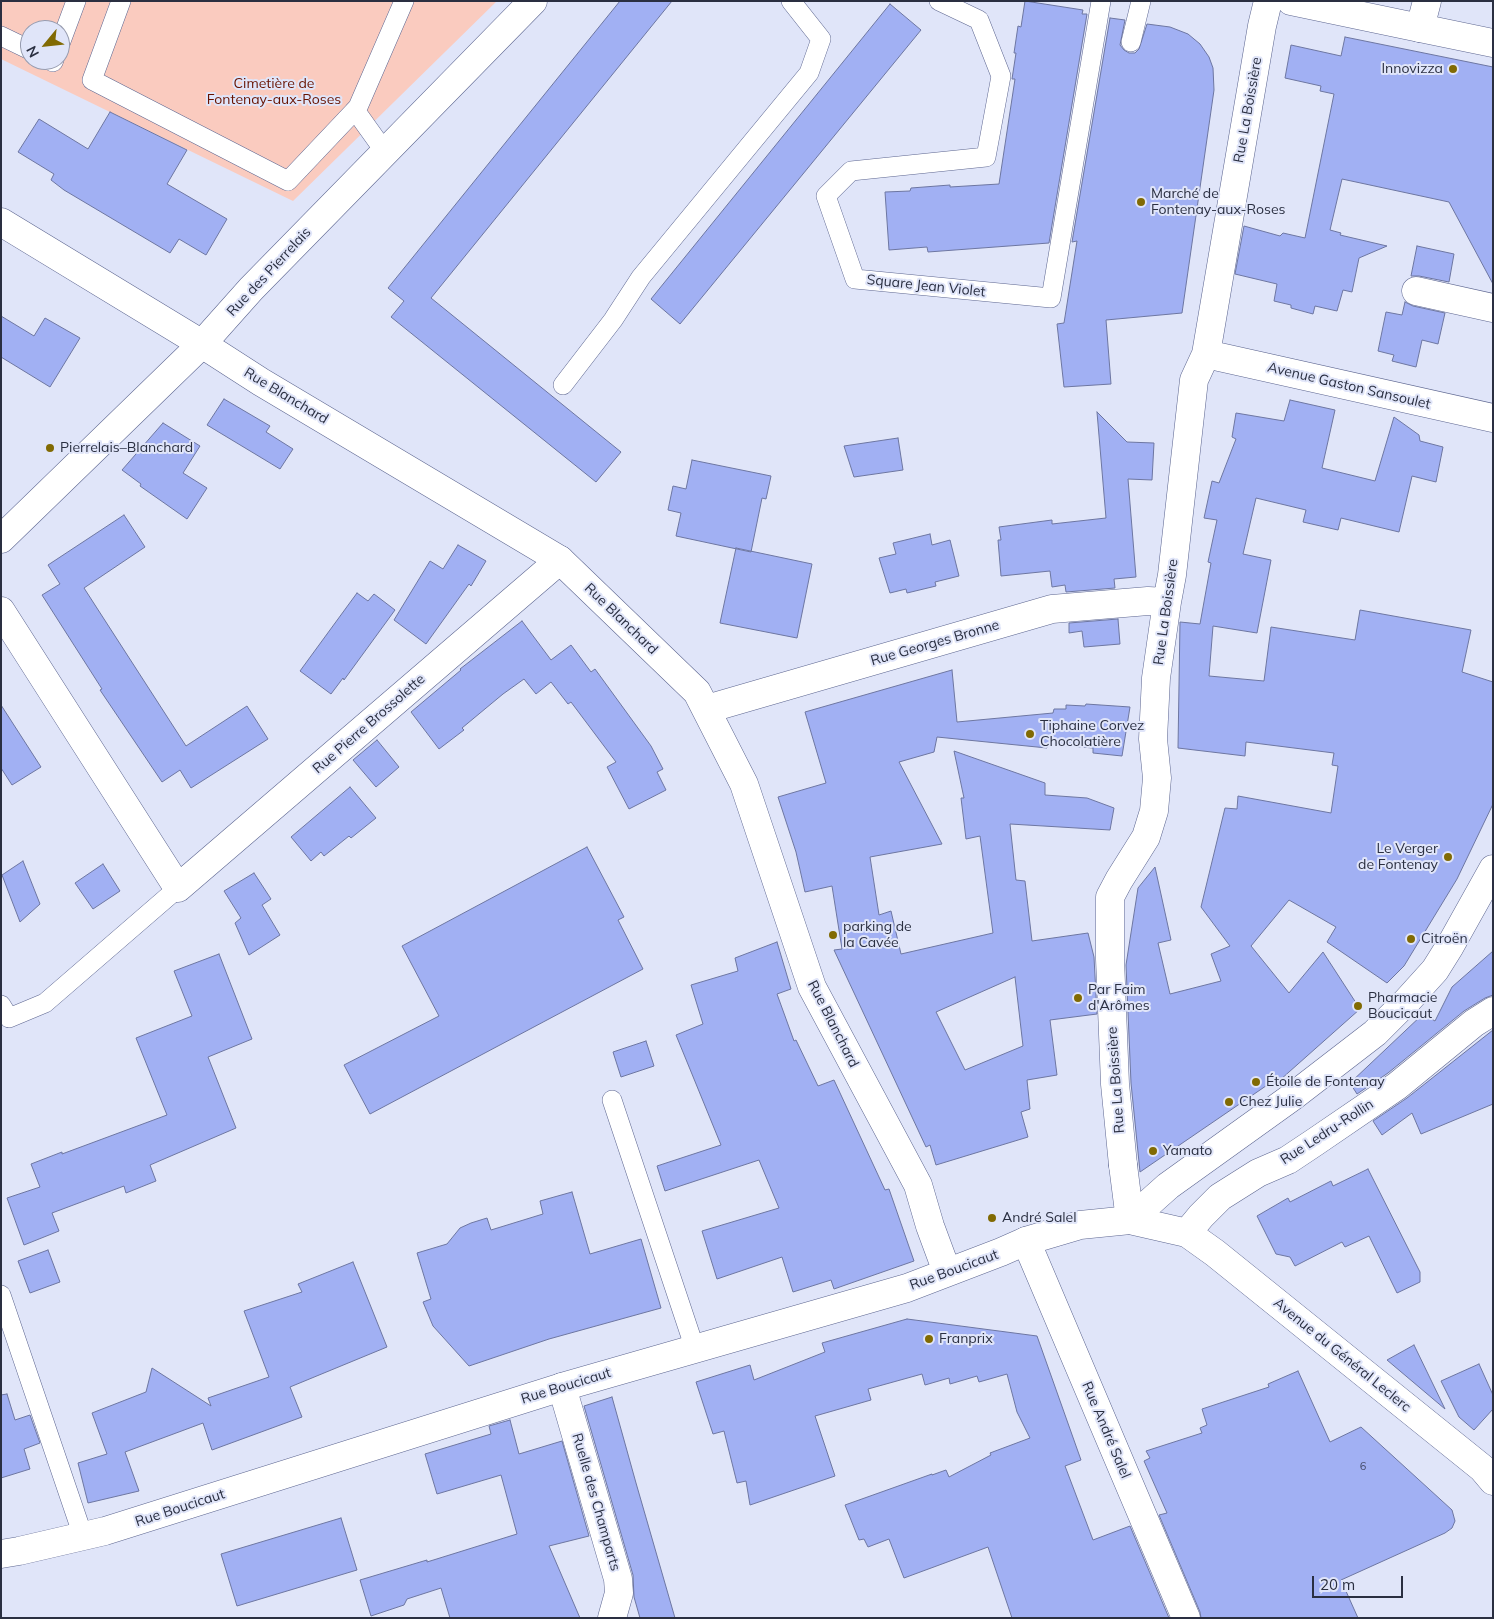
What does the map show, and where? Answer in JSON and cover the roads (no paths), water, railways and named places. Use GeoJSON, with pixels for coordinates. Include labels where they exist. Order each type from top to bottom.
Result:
{"type":"FeatureCollection","features":[{"type":"Feature","properties":{"kind":"street","name":"Rue des Pierrelais"},"geometry":{"type":"LineString","coordinates":[[1,539],[202,344],[250,289],[533,1]]}},
{"type":"Feature","properties":{"kind":"street","name":"Rue La Boissière"},"geometry":{"type":"LineString","coordinates":[[1130,1220],[1115,1084],[1110,960],[1110,897],[1146,837],[1154,811],[1157,778],[1153,738],[1156,678],[1172,575],[1194,380],[1206,354],[1262,26],[1268,1]]}},
{"type":"Feature","properties":{"kind":"street"},"geometry":{"type":"LineString","coordinates":[[1291,1],[1493,43]]}},
{"type":"Feature","properties":{"kind":"street"},"geometry":{"type":"LineString","coordinates":[[1420,28],[1427,1]]}},
{"type":"Feature","properties":{"kind":"street","name":"Rue Blanchard"},"geometry":{"type":"LineString","coordinates":[[1,222],[261,382],[560,560],[697,692],[744,784],[812,987],[918,1185],[947,1272]]}},
{"type":"Feature","properties":{"kind":"street"},"geometry":{"type":"LineString","coordinates":[[1416,292],[1493,308]]}},
{"type":"Feature","properties":{"kind":"street","name":"Avenue Gaston Sansoulet"},"geometry":{"type":"LineString","coordinates":[[1206,354],[1493,418]]}},
{"type":"Feature","properties":{"kind":"street","name":"Rue Pierre Brossolette"},"geometry":{"type":"LineString","coordinates":[[178,888],[560,560]]}},
{"type":"Feature","properties":{"kind":"street","name":"Rue Georges Bronne"},"geometry":{"type":"LineString","coordinates":[[707,709],[1052,609],[1148,601],[1167,602]]}},
{"type":"Feature","properties":{"kind":"street"},"geometry":{"type":"LineString","coordinates":[[1,611],[178,888]]}},
{"type":"Feature","properties":{"kind":"street"},"geometry":{"type":"LineString","coordinates":[[1130,1220],[1168,1186],[1292,1097],[1375,1033],[1408,1002],[1440,962],[1493,869]]}},
{"type":"Feature","properties":{"kind":"street","name":"Rue Ledru-Rollin"},"geometry":{"type":"LineString","coordinates":[[1187,1233],[1220,1197],[1258,1173],[1288,1160],[1389,1091],[1474,1023],[1493,1011]]}},
{"type":"Feature","properties":{"kind":"street","name":"Rue Boucicaut"},"geometry":{"type":"LineString","coordinates":[[1,1554],[115,1528],[562,1387],[907,1288],[1026,1241],[1080,1225],[1130,1220],[1187,1233]]}},
{"type":"Feature","properties":{"kind":"street","name":"Avenue du Général Leclerc"},"geometry":{"type":"LineString","coordinates":[[1187,1233],[1215,1252],[1416,1414],[1482,1468],[1493,1481]]}},
{"type":"Feature","properties":{"kind":"street","name":"Rue André Salel"},"geometry":{"type":"LineString","coordinates":[[1026,1241],[1186,1618]]}},
{"type":"Feature","properties":{"kind":"street","name":"Ruelle des Champarts"},"geometry":{"type":"LineString","coordinates":[[562,1387],[618,1579],[620,1593],[612,1618]]}},
{"type":"Feature","properties":{"kind":"lane"},"geometry":{"type":"LineString","coordinates":[[121,1],[92,80],[288,181],[355,110],[404,1]]}},
{"type":"Feature","properties":{"kind":"lane"},"geometry":{"type":"LineString","coordinates":[[563,385],[613,320],[641,276],[808,73],[821,39],[791,1]]}},
{"type":"Feature","properties":{"kind":"lane","name":"Square Jean Violet"},"geometry":{"type":"LineString","coordinates":[[939,1],[979,20],[1001,76],[986,157],[851,171],[826,196],[855,278],[1051,298],[1100,1]]}},
{"type":"Feature","properties":{"kind":"lane"},"geometry":{"type":"LineString","coordinates":[[1131,42],[1141,1]]}},
{"type":"Feature","properties":{"kind":"lane"},"geometry":{"type":"LineString","coordinates":[[69,20],[75,2]]}},
{"type":"Feature","properties":{"kind":"lane"},"geometry":{"type":"LineString","coordinates":[[1,36],[20,45]]}},
{"type":"Feature","properties":{"kind":"lane"},"geometry":{"type":"LineString","coordinates":[[355,110],[385,152]]}},
{"type":"Feature","properties":{"kind":"lane","name":"Rue Pierre Brossolette"},"geometry":{"type":"LineString","coordinates":[[1,1005],[8,1018],[45,1003],[178,888]]}},
{"type":"Feature","properties":{"kind":"lane"},"geometry":{"type":"LineString","coordinates":[[612,1100],[695,1350]]}},
{"type":"Feature","properties":{"kind":"lane"},"geometry":{"type":"LineString","coordinates":[[1,1295],[83,1536]]}},
{"type":"Feature","properties":{"kind":"place","name":"Innovizza"},"geometry":{"type":"Point","coordinates":[1453,69]}},
{"type":"Feature","properties":{"kind":"place","name":"Marché de Fontenay-aux-Roses"},"geometry":{"type":"Point","coordinates":[1141,202]}},
{"type":"Feature","properties":{"kind":"place","name":"Pierrelais–Blanchard"},"geometry":{"type":"Point","coordinates":[50,448]}},
{"type":"Feature","properties":{"kind":"place","name":"Tiphaine Corvez Chocolatière"},"geometry":{"type":"Point","coordinates":[1030,734]}},
{"type":"Feature","properties":{"kind":"place","name":"Le Verger de Fontenay"},"geometry":{"type":"Point","coordinates":[1448,857]}},
{"type":"Feature","properties":{"kind":"place","name":"parking de la Cavée"},"geometry":{"type":"Point","coordinates":[833,935]}},
{"type":"Feature","properties":{"kind":"place","name":"Citroën"},"geometry":{"type":"Point","coordinates":[1411,939]}},
{"type":"Feature","properties":{"kind":"place","name":"Par Faim d'Arômes"},"geometry":{"type":"Point","coordinates":[1078,998]}},
{"type":"Feature","properties":{"kind":"place","name":"Pharmacie Boucicaut"},"geometry":{"type":"Point","coordinates":[1358,1006]}},
{"type":"Feature","properties":{"kind":"place","name":"Étoile de Fontenay"},"geometry":{"type":"Point","coordinates":[1256,1082]}},
{"type":"Feature","properties":{"kind":"place","name":"Chez Julie"},"geometry":{"type":"Point","coordinates":[1229,1102]}},
{"type":"Feature","properties":{"kind":"place","name":"Yamato"},"geometry":{"type":"Point","coordinates":[1153,1151]}},
{"type":"Feature","properties":{"kind":"place","name":"André Salel"},"geometry":{"type":"Point","coordinates":[992,1218]}},
{"type":"Feature","properties":{"kind":"place","name":"Franprix"},"geometry":{"type":"Point","coordinates":[929,1339]}},
{"type":"Feature","properties":{"kind":"park label","name":"Cimetière de Fontenay-aux-Roses"},"geometry":{"type":"Point","coordinates":[274,92]}}]}
